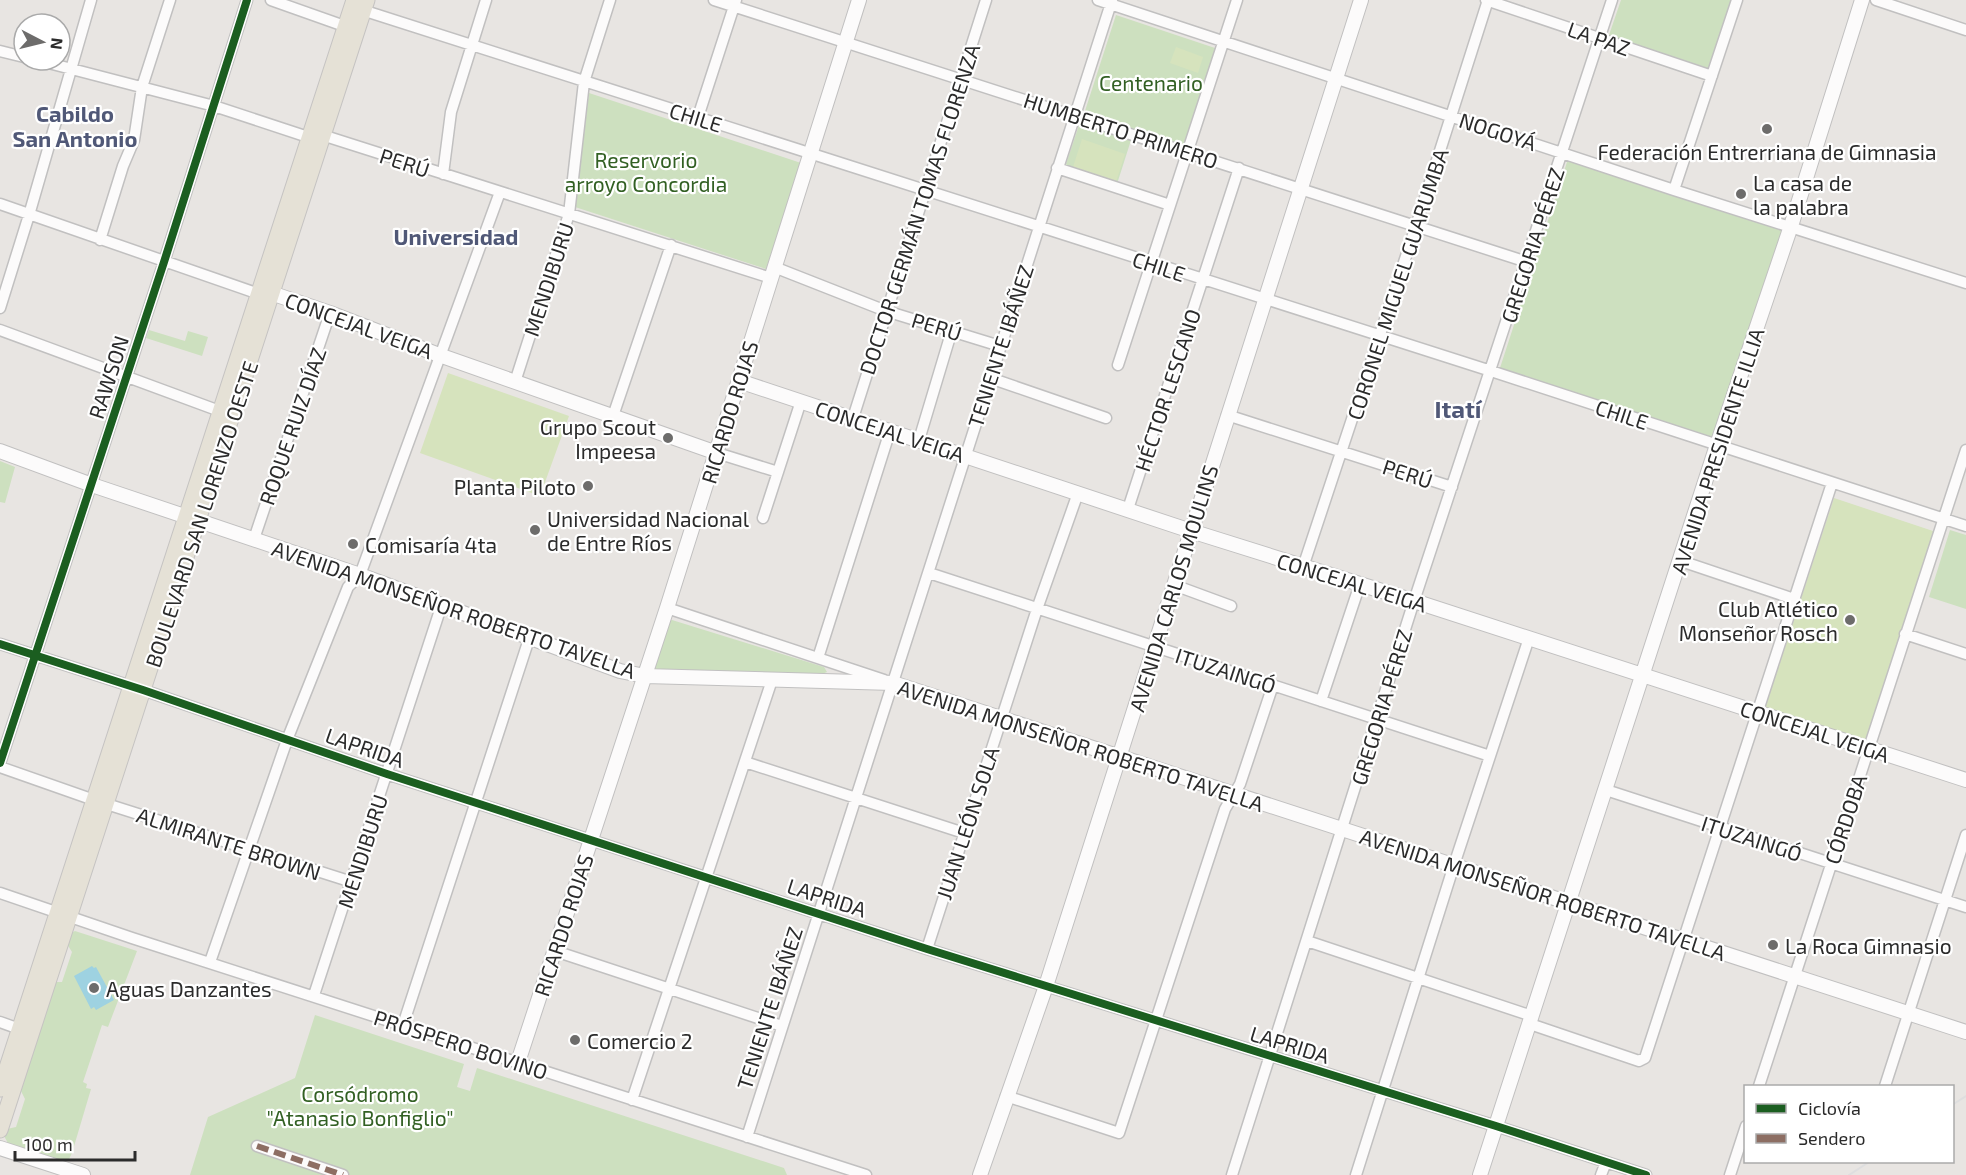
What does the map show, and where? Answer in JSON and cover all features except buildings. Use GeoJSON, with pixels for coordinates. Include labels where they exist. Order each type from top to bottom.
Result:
{"type":"FeatureCollection","features":[{"type":"Feature","properties":{"kind":"main road","name":"BOULEVARD SAN LORENZO OESTE"},"geometry":{"type":"LineString","coordinates":[[0,1130],[25,1031],[359,4]]}},
{"type":"Feature","properties":{"kind":"main road","name":"BOULEVARD SAN LORENZO OESTE"},"geometry":{"type":"LineString","coordinates":[[0,1089],[25,1031]]}},
{"type":"Feature","properties":{"kind":"street"},"geometry":{"type":"LineString","coordinates":[[72,69],[92,0]]}},
{"type":"Feature","properties":{"kind":"street"},"geometry":{"type":"LineString","coordinates":[[100,240],[123,166],[134,140],[142,87],[170,0]]}},
{"type":"Feature","properties":{"kind":"street","name":"RAWSON"},"geometry":{"type":"LineString","coordinates":[[0,765],[247,0]]}},
{"type":"Feature","properties":{"kind":"street"},"geometry":{"type":"LineString","coordinates":[[271,0],[351,28]]}},
{"type":"Feature","properties":{"kind":"street"},"geometry":{"type":"LineString","coordinates":[[443,174],[451,112],[486,0]]}},
{"type":"Feature","properties":{"kind":"street","name":"MENDIBURU"},"geometry":{"type":"LineString","coordinates":[[515,382],[569,214],[584,82],[610,0]]}},
{"type":"Feature","properties":{"kind":"street","name":"HUMBERTO PRIMERO"},"geometry":{"type":"LineString","coordinates":[[714,0],[735,3],[846,42],[1527,262]]}},
{"type":"Feature","properties":{"kind":"street","name":"RICARDO ROJAS"},"geometry":{"type":"LineString","coordinates":[[518,1062],[717,453],[860,0]]}},
{"type":"Feature","properties":{"kind":"street","name":"DOCTOR GERMÁN TOMAS FLORENZA"},"geometry":{"type":"LineString","coordinates":[[853,418],[986,0]]}},
{"type":"Feature","properties":{"kind":"street","name":"NOGOYÁ"},"geometry":{"type":"LineString","coordinates":[[1098,0],[1111,2],[1224,42],[1674,190],[1966,283]]}},
{"type":"Feature","properties":{"kind":"street"},"geometry":{"type":"LineString","coordinates":[[1118,365],[1237,0]]}},
{"type":"Feature","properties":{"kind":"street","name":"AVENIDA CARLOS MOULINS"},"geometry":{"type":"LineString","coordinates":[[980,1175],[1046,986],[1360,0]]}},
{"type":"Feature","properties":{"kind":"street","name":"LA PAZ"},"geometry":{"type":"LineString","coordinates":[[1487,0],[1712,76]]}},
{"type":"Feature","properties":{"kind":"street","name":"CORONEL MIGUEL GUARUMBA"},"geometry":{"type":"LineString","coordinates":[[1303,567],[1416,226],[1487,0]]}},
{"type":"Feature","properties":{"kind":"street","name":"GREGORIA PÉREZ"},"geometry":{"type":"LineString","coordinates":[[1232,1175],[1414,601],[1612,0]]}},
{"type":"Feature","properties":{"kind":"street"},"geometry":{"type":"LineString","coordinates":[[1674,190],[1737,0]]}},
{"type":"Feature","properties":{"kind":"street","name":"AVENIDA PRESIDENTE ILLIA"},"geometry":{"type":"LineString","coordinates":[[1480,1175],[1791,226],[1862,0]]}},
{"type":"Feature","properties":{"kind":"street"},"geometry":{"type":"LineString","coordinates":[[1876,0],[1966,30]]}},
{"type":"Feature","properties":{"kind":"street","name":"TENIENTE IBÁÑEZ"},"geometry":{"type":"LineString","coordinates":[[747,1137],[1111,2]]}},
{"type":"Feature","properties":{"kind":"street"},"geometry":{"type":"LineString","coordinates":[[698,117],[735,3]]}},
{"type":"Feature","properties":{"kind":"street","name":"CHILE"},"geometry":{"type":"LineString","coordinates":[[359,4],[471,47],[698,117],[1151,264],[1380,335],[1966,526]]}},
{"type":"Feature","properties":{"kind":"street","name":"PERÚ"},"geometry":{"type":"LineString","coordinates":[[72,69],[214,106],[443,174],[671,245],[773,273],[1000,346]]}},
{"type":"Feature","properties":{"kind":"street"},"geometry":{"type":"LineString","coordinates":[[0,308],[71,72]]}},
{"type":"Feature","properties":{"kind":"street"},"geometry":{"type":"LineString","coordinates":[[1057,168],[1170,205]]}},
{"type":"Feature","properties":{"kind":"street","name":"HÉCTOR LESCANO"},"geometry":{"type":"LineString","coordinates":[[1128,509],[1239,168]]}},
{"type":"Feature","properties":{"kind":"street"},"geometry":{"type":"LineString","coordinates":[[210,962],[287,740],[348,587],[360,575],[500,192]]}},
{"type":"Feature","properties":{"kind":"street","name":"CONCEJAL VEIGA"},"geometry":{"type":"LineString","coordinates":[[0,204],[164,262],[330,313],[439,355],[717,453]]}},
{"type":"Feature","properties":{"kind":"street"},"geometry":{"type":"LineString","coordinates":[[613,416],[671,245]]}},
{"type":"Feature","properties":{"kind":"street","name":"ROQUE RUIZ DÍAZ"},"geometry":{"type":"LineString","coordinates":[[254,538],[330,313]]}},
{"type":"Feature","properties":{"kind":"street"},"geometry":{"type":"LineString","coordinates":[[0,330],[226,414]]}},
{"type":"Feature","properties":{"kind":"street"},"geometry":{"type":"LineString","coordinates":[[919,440],[952,330]]}},
{"type":"Feature","properties":{"kind":"street"},"geometry":{"type":"LineString","coordinates":[[990,378],[1106,418]]}},
{"type":"Feature","properties":{"kind":"street","name":"CONCEJAL VEIGA"},"geometry":{"type":"LineString","coordinates":[[739,381],[1191,531],[1966,780]]}},
{"type":"Feature","properties":{"kind":"street"},"geometry":{"type":"LineString","coordinates":[[763,518],[801,401]]}},
{"type":"Feature","properties":{"kind":"street","name":"PERÚ"},"geometry":{"type":"LineString","coordinates":[[1227,415],[1452,487]]}},
{"type":"Feature","properties":{"kind":"street"},"geometry":{"type":"LineString","coordinates":[[818,658],[890,431]]}},
{"type":"Feature","properties":{"kind":"street","name":"CÓRDOBA"},"geometry":{"type":"LineString","coordinates":[[1760,1085],[1830,863],[1966,450]]}},
{"type":"Feature","properties":{"kind":"street","name":"AVENIDA MONSEÑOR ROBERTO TAVELLA"},"geometry":{"type":"LineString","coordinates":[[0,451],[92,485],[254,538],[442,604],[620,671],[645,676],[892,683],[1966,1032]]}},
{"type":"Feature","properties":{"kind":"street"},"geometry":{"type":"LineString","coordinates":[[717,453],[778,472]]}},
{"type":"Feature","properties":{"kind":"street"},"geometry":{"type":"LineString","coordinates":[[1307,941],[1418,977],[1638,1061],[1645,1058],[1718,827],[1832,483]]}},
{"type":"Feature","properties":{"kind":"street","name":"JUAN LEÓN SOLA"},"geometry":{"type":"LineString","coordinates":[[927,949],[1000,719],[1078,493]]}},
{"type":"Feature","properties":{"kind":"street"},"geometry":{"type":"LineString","coordinates":[[1681,561],[1794,598]]}},
{"type":"Feature","properties":{"kind":"street","name":"ITUZAINGÓ"},"geometry":{"type":"LineString","coordinates":[[928,573],[1490,756]]}},
{"type":"Feature","properties":{"kind":"street"},"geometry":{"type":"LineString","coordinates":[[1321,701],[1360,584]]}},
{"type":"Feature","properties":{"kind":"street"},"geometry":{"type":"LineString","coordinates":[[1174,585],[1231,606]]}},
{"type":"Feature","properties":{"kind":"street","name":"MENDIBURU"},"geometry":{"type":"LineString","coordinates":[[314,995],[442,604]]}},
{"type":"Feature","properties":{"kind":"street"},"geometry":{"type":"LineString","coordinates":[[667,608],[892,683]]}},
{"type":"Feature","properties":{"kind":"street"},"geometry":{"type":"LineString","coordinates":[[1905,634],[1966,654]]}},
{"type":"Feature","properties":{"kind":"street"},"geometry":{"type":"LineString","coordinates":[[403,1025],[530,636]]}},
{"type":"Feature","properties":{"kind":"street"},"geometry":{"type":"LineString","coordinates":[[1356,1175],[1529,638]]}},
{"type":"Feature","properties":{"kind":"street","name":"LAPRIDA"},"geometry":{"type":"LineString","coordinates":[[0,644],[137,688],[387,774],[927,949],[1646,1175]]}},
{"type":"Feature","properties":{"kind":"street"},"geometry":{"type":"LineString","coordinates":[[632,1100],[772,680]]}},
{"type":"Feature","properties":{"kind":"street"},"geometry":{"type":"LineString","coordinates":[[1006,1096],[1119,1133],[1225,809],[1240,784],[1273,685]]}},
{"type":"Feature","properties":{"kind":"street"},"geometry":{"type":"LineString","coordinates":[[746,762],[964,833]]}},
{"type":"Feature","properties":{"kind":"street","name":"ALMIRANTE BROWN"},"geometry":{"type":"LineString","coordinates":[[0,765],[100,802],[352,882]]}},
{"type":"Feature","properties":{"kind":"street","name":"ITUZAINGÓ"},"geometry":{"type":"LineString","coordinates":[[1606,790],[1966,907]]}},
{"type":"Feature","properties":{"kind":"street"},"geometry":{"type":"LineString","coordinates":[[1886,1085],[1966,835]]}},
{"type":"Feature","properties":{"kind":"street","name":"PRÓSPERO BOVINO"},"geometry":{"type":"LineString","coordinates":[[0,893],[132,938],[866,1175]]}},
{"type":"Feature","properties":{"kind":"street"},"geometry":{"type":"LineString","coordinates":[[555,951],[782,1026]]}},
{"type":"Feature","properties":{"kind":"street"},"geometry":{"type":"LineString","coordinates":[[0,1022],[25,1031]]}},
{"type":"Feature","properties":{"kind":"street"},"geometry":{"type":"LineString","coordinates":[[1730,1175],[1744,1132]]}},
{"type":"Feature","properties":{"kind":"street"},"geometry":{"type":"LineString","coordinates":[[257,1146],[344,1175]]}},
{"type":"Feature","properties":{"kind":"street"},"geometry":{"type":"LineString","coordinates":[[0,1148],[83,1175]]}},
{"type":"Feature","properties":{"kind":"street"},"geometry":{"type":"LineString","coordinates":[[1601,1175],[1606,1162]]}},
{"type":"Feature","properties":{"kind":"green space"},"geometry":{"type":"Polygon","coordinates":[[[1621,0],[1733,0],[1709,72],[1608,38],[1621,0]]]}},
{"type":"Feature","properties":{"kind":"green space","name":"Centenario"},"geometry":{"type":"Polygon","coordinates":[[[1116,15],[1218,49],[1186,148],[1084,114],[1116,15]]]}},
{"type":"Feature","properties":{"kind":"green space"},"geometry":{"type":"Polygon","coordinates":[[[1176,47],[1203,57],[1198,73],[1170,63],[1176,47]]]}},
{"type":"Feature","properties":{"kind":"green space","name":"Reservorio arroyo Concordia"},"geometry":{"type":"Polygon","coordinates":[[[589,93],[801,163],[766,269],[575,207],[589,93]]]}},
{"type":"Feature","properties":{"kind":"green space","name":"Centenario"},"geometry":{"type":"Polygon","coordinates":[[[1080,122],[1132,137],[1117,184],[1068,168],[1066,164],[1080,122]]]}},
{"type":"Feature","properties":{"kind":"green space"},"geometry":{"type":"Polygon","coordinates":[[[1082,139],[1125,154],[1116,182],[1073,167],[1082,139]]]}},
{"type":"Feature","properties":{"kind":"green space"},"geometry":{"type":"Polygon","coordinates":[[[1568,159],[1782,230],[1712,445],[1498,374],[1568,159]]]}},
{"type":"Feature","properties":{"kind":"green space"},"geometry":{"type":"Polygon","coordinates":[[[149,330],[185,341],[188,331],[208,337],[202,356],[146,338],[149,330]]]}},
{"type":"Feature","properties":{"kind":"green space"},"geometry":{"type":"Polygon","coordinates":[[[448,373],[569,416],[540,496],[420,453],[448,373]]]}},
{"type":"Feature","properties":{"kind":"green space"},"geometry":{"type":"Polygon","coordinates":[[[0,461],[15,467],[5,503],[0,502],[0,461]]]}},
{"type":"Feature","properties":{"kind":"green space","name":"Club Atlético Monseñor Rosch"},"geometry":{"type":"Polygon","coordinates":[[[1834,498],[1936,532],[1866,742],[1765,708],[1834,498]]]}},
{"type":"Feature","properties":{"kind":"green space"},"geometry":{"type":"Polygon","coordinates":[[[1950,530],[1966,535],[1966,609],[1929,597],[1950,530]]]}},
{"type":"Feature","properties":{"kind":"green space"},"geometry":{"type":"Polygon","coordinates":[[[672,620],[824,667],[827,672],[822,674],[655,669],[668,621],[672,620]]]}},
{"type":"Feature","properties":{"kind":"green space"},"geometry":{"type":"Polygon","coordinates":[[[75,931],[137,951],[108,1027],[102,1025],[83,1082],[87,1084],[86,1088],[91,1089],[72,1153],[69,1159],[63,1162],[9,1145],[4,1136],[7,1129],[16,1127],[25,1099],[20,1089],[55,982],[62,982],[72,952],[67,944],[71,933],[75,931]]]}},
{"type":"Feature","properties":{"kind":"green space","name":"Corsódromo \"Atanasio Bonfiglio\""},"geometry":{"type":"Polygon","coordinates":[[[315,1015],[464,1064],[457,1087],[470,1091],[477,1068],[784,1168],[787,1175],[190,1175],[208,1117],[295,1078],[315,1015]]]}},
{"type":"Feature","properties":{"kind":"water","name":"Aguas Danzantes"},"geometry":{"type":"Polygon","coordinates":[[[92,966],[96,967],[114,1000],[96,1010],[94,1007],[91,1009],[74,976],[92,966]]]}},
{"type":"Feature","properties":{"kind":"railway"},"geometry":{"type":"LineString","coordinates":[[1954,1104],[1966,1096]]}},
{"type":"Feature","properties":{"kind":"railway"},"geometry":{"type":"LineString","coordinates":[[1849,1175],[1867,1163]]}},
{"type":"Feature","properties":{"kind":"marked path"},"geometry":{"type":"LineString","coordinates":[[257,1146],[343,1175]]}},
{"type":"Feature","properties":{"kind":"cycle path"},"geometry":{"type":"LineString","coordinates":[[0,763],[247,0]]}},
{"type":"Feature","properties":{"kind":"cycle path"},"geometry":{"type":"LineString","coordinates":[[0,644],[143,690],[387,774],[927,949],[1646,1175]]}},
{"type":"Feature","properties":{"kind":"place","name":"Federación Entrerriana de Gimnasia"},"geometry":{"type":"Point","coordinates":[1767,129]}},
{"type":"Feature","properties":{"kind":"place","name":"La casa de la palabra"},"geometry":{"type":"Point","coordinates":[1741,194]}},
{"type":"Feature","properties":{"kind":"place","name":"Grupo Scout Impeesa"},"geometry":{"type":"Point","coordinates":[668,438]}},
{"type":"Feature","properties":{"kind":"place","name":"Planta Piloto"},"geometry":{"type":"Point","coordinates":[588,486]}},
{"type":"Feature","properties":{"kind":"place","name":"Universidad Nacional de Entre Ríos"},"geometry":{"type":"Point","coordinates":[535,530]}},
{"type":"Feature","properties":{"kind":"place","name":"Comisaría 4ta"},"geometry":{"type":"Point","coordinates":[353,544]}},
{"type":"Feature","properties":{"kind":"place","name":"Club Atlético Monseñor Rosch"},"geometry":{"type":"Point","coordinates":[1850,620]}},
{"type":"Feature","properties":{"kind":"place","name":"La Roca Gimnasio"},"geometry":{"type":"Point","coordinates":[1773,945]}},
{"type":"Feature","properties":{"kind":"place","name":"Aguas Danzantes"},"geometry":{"type":"Point","coordinates":[94,988]}},
{"type":"Feature","properties":{"kind":"place","name":"Comercio 2"},"geometry":{"type":"Point","coordinates":[575,1040]}},
{"type":"Feature","properties":{"kind":"district","name":"Cabildo San Antonio"},"geometry":{"type":"Point","coordinates":[75,126]}},
{"type":"Feature","properties":{"kind":"district","name":"Universidad"},"geometry":{"type":"Point","coordinates":[456,236]}},
{"type":"Feature","properties":{"kind":"district","name":"Itatí"},"geometry":{"type":"Point","coordinates":[1458,408]}}]}
